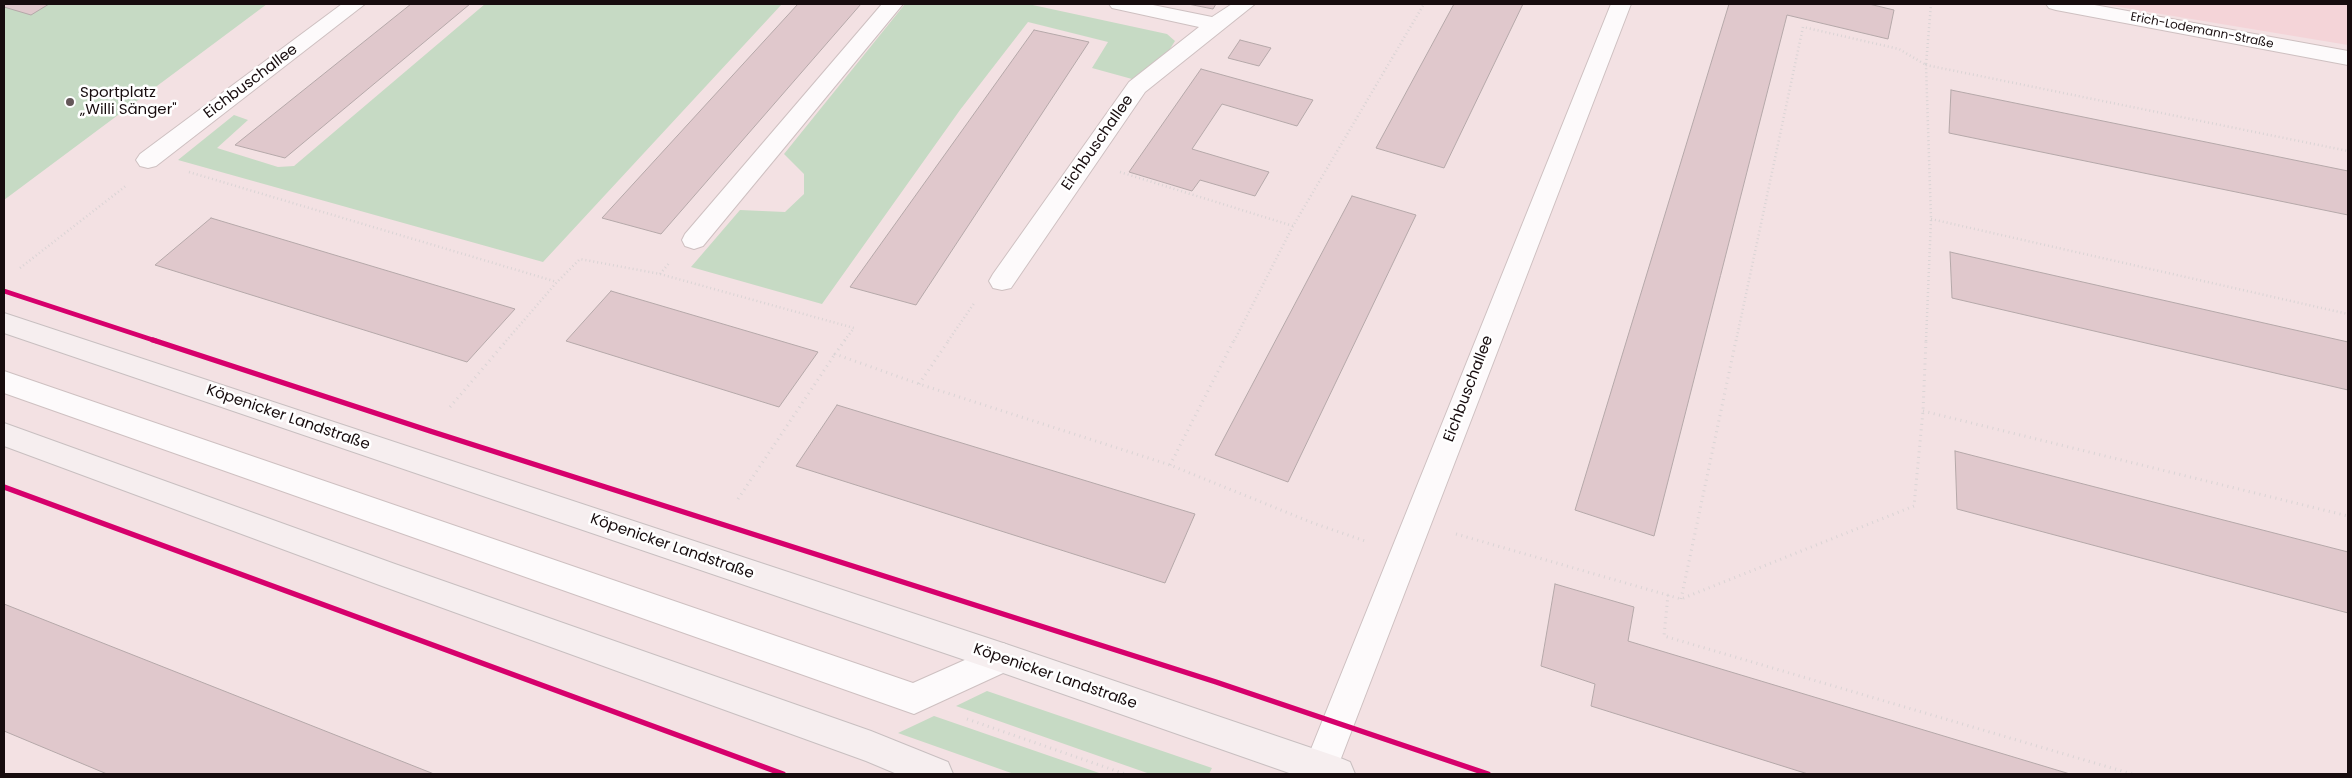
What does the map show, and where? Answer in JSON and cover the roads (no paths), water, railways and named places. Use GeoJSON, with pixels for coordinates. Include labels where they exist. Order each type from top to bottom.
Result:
{"type":"FeatureCollection","features":[{"type":"Feature","properties":{"kind":"main road","name":"Köpenicker Landstraße"},"geometry":{"type":"LineString","coordinates":[[4,323],[1003,658],[1325,772]]}},
{"type":"Feature","properties":{"kind":"main road"},"geometry":{"type":"LineString","coordinates":[[4,434],[393,578],[872,747],[936,774]]}},
{"type":"Feature","properties":{"kind":"street","name":"Eichbuschallee"},"geometry":{"type":"LineString","coordinates":[[148,160],[355,4]]}},
{"type":"Feature","properties":{"kind":"street"},"geometry":{"type":"LineString","coordinates":[[694,240],[892,4]]}},
{"type":"Feature","properties":{"kind":"street"},"geometry":{"type":"LineString","coordinates":[[1119,4],[1216,24]]}},
{"type":"Feature","properties":{"kind":"street","name":"Eichbuschallee"},"geometry":{"type":"LineString","coordinates":[[1002,281],[1137,87],[1216,24],[1245,4]]}},
{"type":"Feature","properties":{"kind":"street","name":"Eichbuschallee"},"geometry":{"type":"LineString","coordinates":[[1325,772],[1404,554],[1621,4]]}},
{"type":"Feature","properties":{"kind":"street","name":"Erich-Lodemann-Straße"},"geometry":{"type":"LineString","coordinates":[[2056,4],[2348,58]]}},
{"type":"Feature","properties":{"kind":"street"},"geometry":{"type":"LineString","coordinates":[[4,382],[914,700],[1003,658]]}},
{"type":"Feature","properties":{"kind":"place","name":"Sportplatz „Willi Sänger\""},"geometry":{"type":"Point","coordinates":[70,102]}}]}
